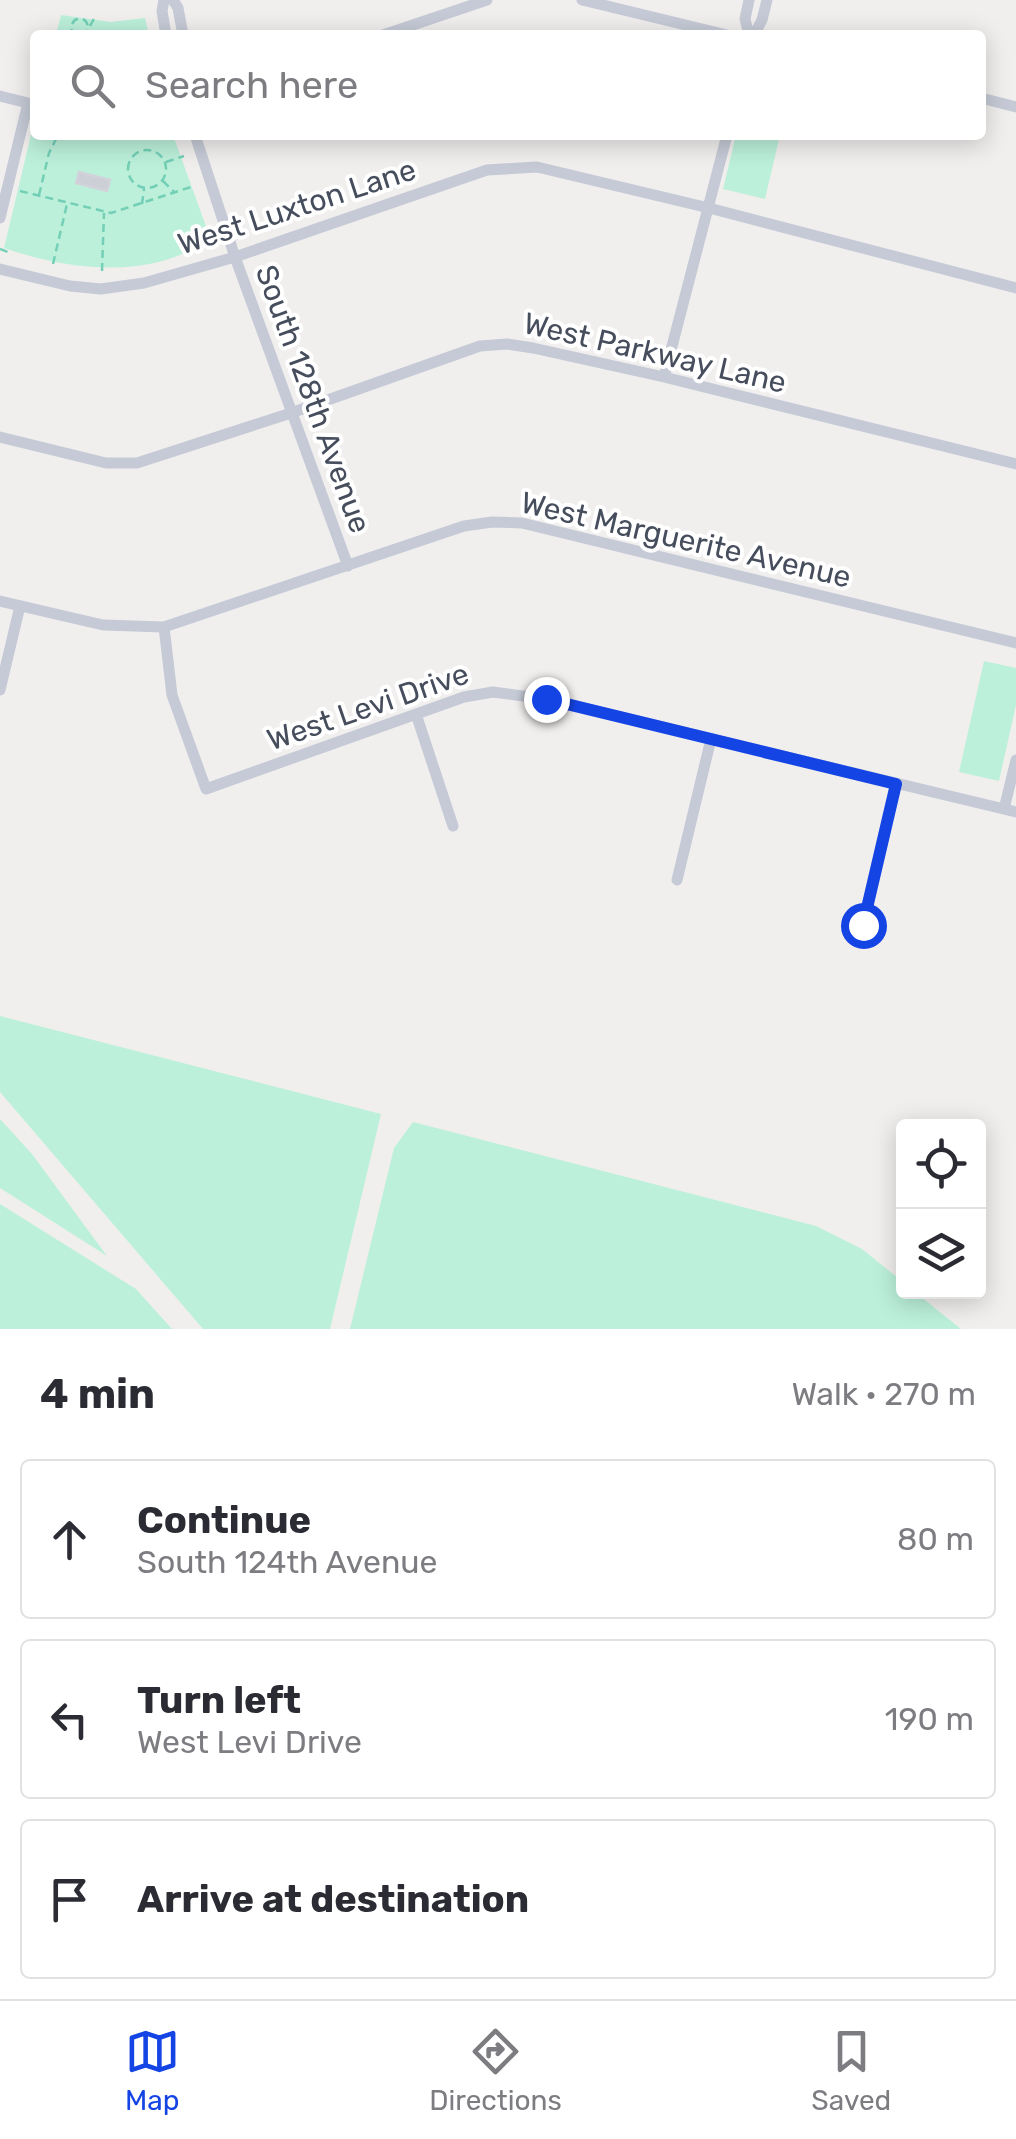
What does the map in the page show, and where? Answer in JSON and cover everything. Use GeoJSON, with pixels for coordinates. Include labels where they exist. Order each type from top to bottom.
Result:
{"type":"FeatureCollection","features":[{"type":"Feature","properties":{"kind":"street"},"geometry":{"type":"LineString","coordinates":[[164,0],[165,30]]}},
{"type":"Feature","properties":{"kind":"street"},"geometry":{"type":"LineString","coordinates":[[172,0],[178,8],[182,30]]}},
{"type":"Feature","properties":{"kind":"street"},"geometry":{"type":"LineString","coordinates":[[398,30],[487,0]]}},
{"type":"Feature","properties":{"kind":"street"},"geometry":{"type":"LineString","coordinates":[[582,0],[706,30]]}},
{"type":"Feature","properties":{"kind":"street"},"geometry":{"type":"LineString","coordinates":[[750,0],[745,20],[750,30]]}},
{"type":"Feature","properties":{"kind":"street"},"geometry":{"type":"LineString","coordinates":[[755,30],[767,0]]}},
{"type":"Feature","properties":{"kind":"street"},"geometry":{"type":"LineString","coordinates":[[0,96],[28,103],[0,218]]}},
{"type":"Feature","properties":{"kind":"street"},"geometry":{"type":"LineString","coordinates":[[986,99],[1016,106]]}},
{"type":"Feature","properties":{"kind":"street","name":"South 128th Avenue"},"geometry":{"type":"LineString","coordinates":[[197,140],[235,257],[348,566]]}},
{"type":"Feature","properties":{"kind":"street"},"geometry":{"type":"LineString","coordinates":[[664,377],[726,140]]}},
{"type":"Feature","properties":{"kind":"street","name":"West Luxton Lane"},"geometry":{"type":"LineString","coordinates":[[0,269],[70,286],[102,288],[144,283],[235,257],[488,170],[538,167],[1016,288]]}},
{"type":"Feature","properties":{"kind":"street","name":"West Parkway Lane"},"geometry":{"type":"LineString","coordinates":[[0,437],[106,464],[137,463],[480,346],[507,344],[664,377],[1016,464]]}},
{"type":"Feature","properties":{"kind":"street","name":"West Marguerite Avenue"},"geometry":{"type":"LineString","coordinates":[[0,602],[104,625],[164,627],[464,526],[522,523],[1016,643]]}},
{"type":"Feature","properties":{"kind":"street"},"geometry":{"type":"LineString","coordinates":[[0,690],[20,606]]}},
{"type":"Feature","properties":{"kind":"street","name":"West Levi Drive"},"geometry":{"type":"LineString","coordinates":[[164,627],[172,695],[206,789],[464,697],[493,692],[519,694],[1010,811]]}},
{"type":"Feature","properties":{"kind":"street"},"geometry":{"type":"LineString","coordinates":[[416,714],[454,826]]}},
{"type":"Feature","properties":{"kind":"street"},"geometry":{"type":"LineString","coordinates":[[677,880],[710,739]]}},
{"type":"Feature","properties":{"kind":"street"},"geometry":{"type":"LineString","coordinates":[[1010,811],[1016,760]]}},
{"type":"Feature","properties":{"kind":"street"},"geometry":{"type":"LineString","coordinates":[[863,925],[896,784]]}},
{"type":"Feature","properties":{"kind":"path"},"geometry":{"type":"LineString","coordinates":[[69,15],[72,30]]}},
{"type":"Feature","properties":{"kind":"path"},"geometry":{"type":"LineString","coordinates":[[86,30],[96,15]]}},
{"type":"Feature","properties":{"kind":"path"},"geometry":{"type":"LineString","coordinates":[[72,22],[82,16],[88,27]]}},
{"type":"Feature","properties":{"kind":"path"},"geometry":{"type":"LineString","coordinates":[[39,196],[56,140]]}},
{"type":"Feature","properties":{"kind":"path"},"geometry":{"type":"LineString","coordinates":[[141,150],[158,153],[164,163],[162,180],[153,186],[136,184],[129,175],[128,163],[141,150]]}},
{"type":"Feature","properties":{"kind":"path"},"geometry":{"type":"LineString","coordinates":[[164,163],[184,156]]}},
{"type":"Feature","properties":{"kind":"path"},"geometry":{"type":"LineString","coordinates":[[162,180],[174,193]]}},
{"type":"Feature","properties":{"kind":"path"},"geometry":{"type":"LineString","coordinates":[[19,191],[118,212],[194,186]]}},
{"type":"Feature","properties":{"kind":"path"},"geometry":{"type":"LineString","coordinates":[[142,204],[144,187]]}},
{"type":"Feature","properties":{"kind":"path"},"geometry":{"type":"LineString","coordinates":[[53,264],[68,203]]}},
{"type":"Feature","properties":{"kind":"path"},"geometry":{"type":"LineString","coordinates":[[102,271],[104,212]]}},
{"type":"Feature","properties":{"kind":"path"},"geometry":{"type":"LineString","coordinates":[[0,249],[8,252]]}},
{"type":"Feature","properties":{"kind":"green space"},"geometry":{"type":"Polygon","coordinates":[[[61,15],[111,22],[145,18],[148,30],[57,30],[61,15]]]}},
{"type":"Feature","properties":{"kind":"green space"},"geometry":{"type":"Polygon","coordinates":[[[30,139],[175,140],[212,243],[159,262],[120,267],[61,263],[4,248],[30,139]]]}},
{"type":"Feature","properties":{"kind":"green space"},"geometry":{"type":"Polygon","coordinates":[[[735,140],[779,140],[765,199],[723,189],[735,140]]]}},
{"type":"Feature","properties":{"kind":"green space"},"geometry":{"type":"Polygon","coordinates":[[[984,661],[1016,668],[1016,705],[999,781],[959,772],[984,661]]]}},
{"type":"Feature","properties":{"kind":"green space"},"geometry":{"type":"Polygon","coordinates":[[[0,1016],[381,1114],[330,1329],[203,1329],[0,1092],[0,1016]]]}},
{"type":"Feature","properties":{"kind":"green space"},"geometry":{"type":"Polygon","coordinates":[[[0,1119],[32,1154],[107,1256],[0,1188],[0,1119]]]}},
{"type":"Feature","properties":{"kind":"green space"},"geometry":{"type":"Polygon","coordinates":[[[413,1122],[816,1226],[862,1249],[896,1276],[896,1299],[924,1299],[961,1329],[350,1329],[394,1148],[413,1122]]]}},
{"type":"Feature","properties":{"kind":"green space"},"geometry":{"type":"Polygon","coordinates":[[[0,1204],[136,1289],[172,1329],[0,1329],[0,1204]]]}},
{"type":"Feature","properties":{"kind":"building"},"geometry":{"type":"Polygon","coordinates":[[[79,172],[110,180],[107,191],[76,183],[79,172]]]}},
{"type":"Feature","properties":{"kind":"route"},"geometry":{"type":"LineString","coordinates":[[546,699],[896,784],[863,925]]}}]}
